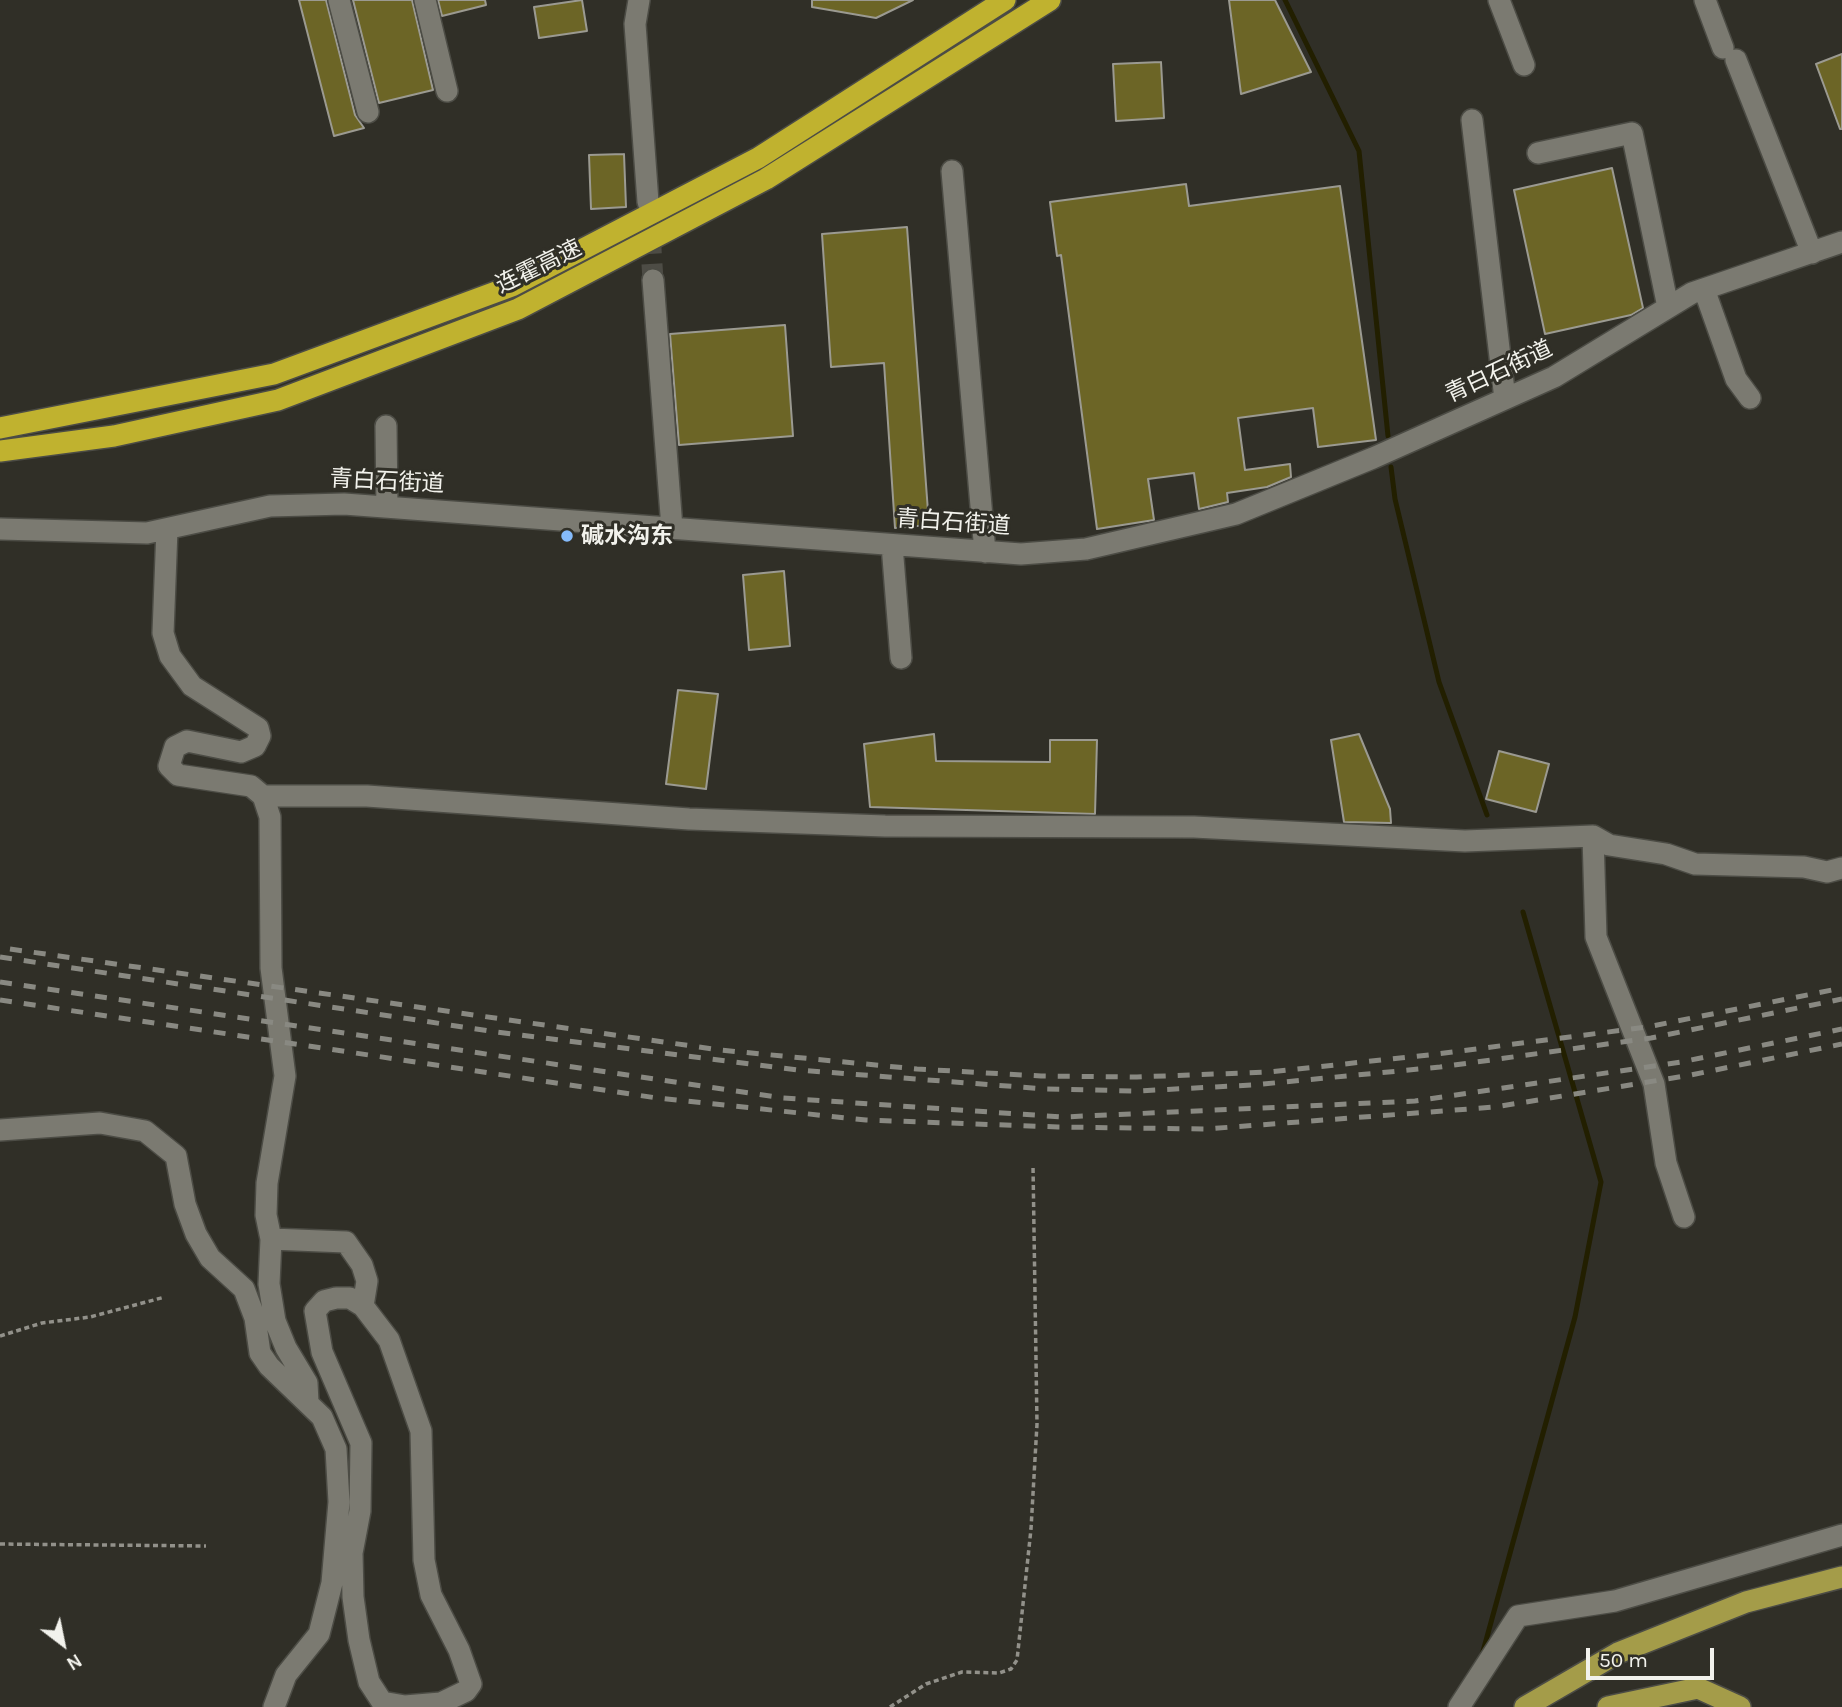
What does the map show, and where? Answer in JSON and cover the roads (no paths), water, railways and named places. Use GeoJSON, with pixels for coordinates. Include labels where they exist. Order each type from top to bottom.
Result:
{"type":"FeatureCollection","features":[{"type":"Feature","properties":{"kind":"highway","name":"连霍高速"},"geometry":{"type":"LineString","coordinates":[[0,428],[274,374],[512,286],[758,158],[1004,0]]}},
{"type":"Feature","properties":{"kind":"highway","name":"连霍高速"},"geometry":{"type":"LineString","coordinates":[[0,451],[114,436],[278,400],[518,309],[766,179],[1050,0]]}},
{"type":"Feature","properties":{"kind":"main road"},"geometry":{"type":"LineString","coordinates":[[1525,1707],[1618,1653],[1746,1602],[1842,1577]]}},
{"type":"Feature","properties":{"kind":"main road"},"geometry":{"type":"LineString","coordinates":[[1608,1707],[1699,1688],[1740,1707]]}},
{"type":"Feature","properties":{"kind":"street"},"geometry":{"type":"LineString","coordinates":[[339,0],[368,113]]}},
{"type":"Feature","properties":{"kind":"street"},"geometry":{"type":"LineString","coordinates":[[425,0],[447,91]]}},
{"type":"Feature","properties":{"kind":"street"},"geometry":{"type":"LineString","coordinates":[[639,0],[635,24],[648,202]]}},
{"type":"Feature","properties":{"kind":"street"},"geometry":{"type":"LineString","coordinates":[[1499,0],[1524,65]]}},
{"type":"Feature","properties":{"kind":"street"},"geometry":{"type":"LineString","coordinates":[[1705,0],[1812,253]]}},
{"type":"Feature","properties":{"kind":"street"},"geometry":{"type":"LineString","coordinates":[[1472,120],[1505,399]]}},
{"type":"Feature","properties":{"kind":"street"},"geometry":{"type":"LineString","coordinates":[[1538,153],[1632,132],[1668,307]]}},
{"type":"Feature","properties":{"kind":"street"},"geometry":{"type":"LineString","coordinates":[[952,171],[985,552]]}},
{"type":"Feature","properties":{"kind":"street","name":"青白石街道"},"geometry":{"type":"LineString","coordinates":[[0,529],[147,533],[270,506],[344,504],[985,552],[1021,554],[1086,549],[1236,514],[1373,458],[1554,377],[1668,307],[1704,289],[1842,242]]}},
{"type":"Feature","properties":{"kind":"street"},"geometry":{"type":"LineString","coordinates":[[653,280],[671,528]]}},
{"type":"Feature","properties":{"kind":"street"},"geometry":{"type":"LineString","coordinates":[[1704,289],[1736,379],[1750,398]]}},
{"type":"Feature","properties":{"kind":"street"},"geometry":{"type":"LineString","coordinates":[[386,426],[387,507]]}},
{"type":"Feature","properties":{"kind":"street"},"geometry":{"type":"LineString","coordinates":[[167,528],[163,633],[170,656],[192,685],[258,728],[260,736],[255,746],[241,752],[187,741],[175,747],[169,766],[178,775],[251,786],[264,796],[270,817],[271,968],[285,1076],[267,1183],[266,1215],[271,1239],[269,1284],[275,1321],[286,1348],[307,1383],[308,1402]]}},
{"type":"Feature","properties":{"kind":"street"},"geometry":{"type":"LineString","coordinates":[[892,545],[901,658]]}},
{"type":"Feature","properties":{"kind":"street"},"geometry":{"type":"LineString","coordinates":[[264,796],[366,796],[689,819],[885,826],[1194,827],[1465,841],[1593,836],[1609,845],[1666,854],[1695,864],[1804,867],[1827,872],[1842,867]]}},
{"type":"Feature","properties":{"kind":"street"},"geometry":{"type":"LineString","coordinates":[[1593,836],[1595,937],[1654,1084],[1666,1163],[1684,1217]]}},
{"type":"Feature","properties":{"kind":"street"},"geometry":{"type":"LineString","coordinates":[[0,1130],[100,1123],[145,1131],[176,1156],[185,1204],[195,1234],[210,1258],[244,1289],[255,1318],[260,1353],[322,1416],[336,1449],[339,1502],[332,1583],[319,1633],[286,1675],[274,1707]]}},
{"type":"Feature","properties":{"kind":"street"},"geometry":{"type":"LineString","coordinates":[[271,1239],[346,1242],[354,1249],[365,1273],[367,1281],[363,1306],[389,1339],[421,1431],[424,1560],[430,1595],[459,1650],[471,1684],[466,1691],[441,1703],[405,1706],[382,1702],[369,1682],[359,1640],[353,1597],[352,1553],[360,1511],[361,1443],[322,1352],[315,1328],[315,1311],[324,1301],[336,1298],[350,1298],[363,1306]]}},
{"type":"Feature","properties":{"kind":"street"},"geometry":{"type":"LineString","coordinates":[[1459,1707],[1518,1616],[1615,1601],[1842,1535]]}},
{"type":"Feature","properties":{"kind":"waterway"},"geometry":{"type":"LineString","coordinates":[[1285,0],[1359,151],[1388,436]]}},
{"type":"Feature","properties":{"kind":"waterway"},"geometry":{"type":"LineString","coordinates":[[1391,467],[1395,499],[1439,682],[1487,815]]}},
{"type":"Feature","properties":{"kind":"waterway"},"geometry":{"type":"LineString","coordinates":[[1482,1655],[1575,1317],[1601,1182],[1523,912]]}},
{"type":"Feature","properties":{"kind":"tunnel"},"geometry":{"type":"LineString","coordinates":[[648,202],[653,280]]}},
{"type":"Feature","properties":{"kind":"railway"},"geometry":{"type":"LineString","coordinates":[[10,949],[720,1050],[917,1069],[1041,1076],[1137,1077],[1270,1072],[1437,1054],[1647,1027],[1842,988]]}},
{"type":"Feature","properties":{"kind":"railway"},"geometry":{"type":"LineString","coordinates":[[0,957],[496,1032],[798,1070],[1046,1089],[1136,1091],[1253,1085],[1440,1067],[1651,1038],[1842,999]]}},
{"type":"Feature","properties":{"kind":"railway"},"geometry":{"type":"LineString","coordinates":[[0,982],[783,1098],[1063,1117],[1415,1101],[1681,1062],[1842,1029]]}},
{"type":"Feature","properties":{"kind":"railway"},"geometry":{"type":"LineString","coordinates":[[0,1000],[657,1098],[866,1120],[1058,1127],[1206,1129],[1495,1107],[1691,1075],[1842,1044]]}},
{"type":"Feature","properties":{"kind":"place","name":"碱水沟东"},"geometry":{"type":"Point","coordinates":[567,536]}}]}
